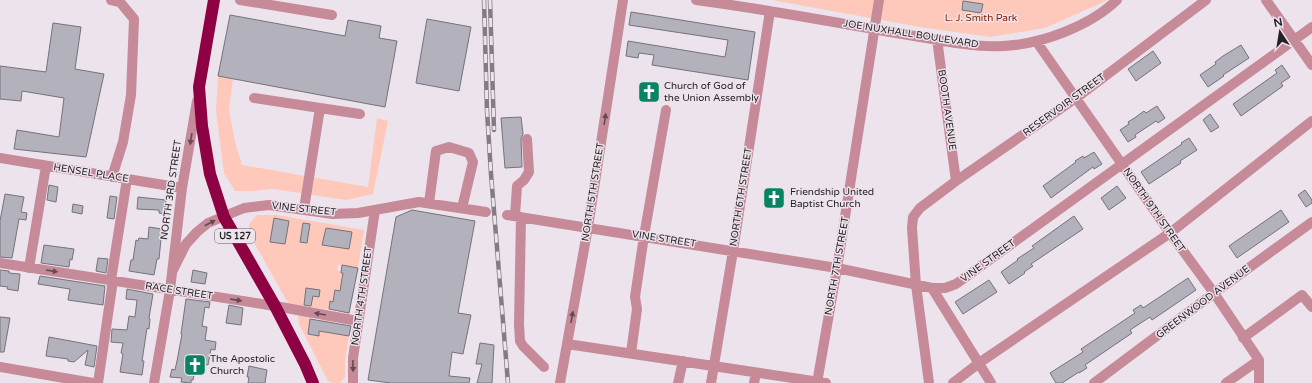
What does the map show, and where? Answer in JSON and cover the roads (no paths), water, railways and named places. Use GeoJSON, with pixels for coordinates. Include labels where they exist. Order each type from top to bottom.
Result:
{"type":"FeatureCollection","features":[{"type":"Feature","properties":{"kind":"highway","name":"NORTH 3RD STREET"},"geometry":{"type":"LineString","coordinates":[[199,87],[214,0]]}},
{"type":"Feature","properties":{"kind":"highway","name":"US 127"},"geometry":{"type":"LineString","coordinates":[[199,87],[202,126],[207,161],[224,217],[275,306],[305,364],[313,383]]}},
{"type":"Feature","properties":{"kind":"street"},"geometry":{"type":"LineString","coordinates":[[111,0],[120,2],[134,19],[131,95],[123,142],[112,177]]}},
{"type":"Feature","properties":{"kind":"street"},"geometry":{"type":"LineString","coordinates":[[240,0],[332,14]]}},
{"type":"Feature","properties":{"kind":"street","name":"NORTH 5TH STREET"},"geometry":{"type":"LineString","coordinates":[[560,383],[588,227],[623,0]]}},
{"type":"Feature","properties":{"kind":"street","name":"JOE NUXHALL BOULEVARD"},"geometry":{"type":"LineString","coordinates":[[696,0],[770,11],[938,40],[1004,46],[1036,41],[1063,33],[1089,20],[1118,0]]}},
{"type":"Feature","properties":{"kind":"street","name":"NORTH 7TH STREET"},"geometry":{"type":"LineString","coordinates":[[820,383],[879,0]]}},
{"type":"Feature","properties":{"kind":"street","name":"RESERVOIR STREET"},"geometry":{"type":"LineString","coordinates":[[916,285],[912,228],[913,217],[920,208],[956,180],[1076,98],[1206,0]]}},
{"type":"Feature","properties":{"kind":"street"},"geometry":{"type":"LineString","coordinates":[[1266,0],[1312,65]]}},
{"type":"Feature","properties":{"kind":"street","name":"NORTH 6TH STREET"},"geometry":{"type":"LineString","coordinates":[[711,383],[770,11]]}},
{"type":"Feature","properties":{"kind":"street","name":"VINE STREET"},"geometry":{"type":"LineString","coordinates":[[514,216],[733,250],[838,268],[932,288],[945,288],[956,284],[1312,27]]}},
{"type":"Feature","properties":{"kind":"street","name":"BOOTH AVENUE"},"geometry":{"type":"LineString","coordinates":[[938,40],[956,180]]}},
{"type":"Feature","properties":{"kind":"street","name":"NORTH 9TH STREET"},"geometry":{"type":"LineString","coordinates":[[1036,41],[1170,233],[1214,293],[1259,360]]}},
{"type":"Feature","properties":{"kind":"street","name":"NORTH 3RD STREET"},"geometry":{"type":"LineString","coordinates":[[154,383],[170,290],[182,188],[199,87]]}},
{"type":"Feature","properties":{"kind":"street"},"geometry":{"type":"LineString","coordinates":[[254,98],[360,114]]}},
{"type":"Feature","properties":{"kind":"street"},"geometry":{"type":"LineString","coordinates":[[304,209],[320,108]]}},
{"type":"Feature","properties":{"kind":"street"},"geometry":{"type":"LineString","coordinates":[[631,353],[637,309],[635,297],[666,110]]}},
{"type":"Feature","properties":{"kind":"street"},"geometry":{"type":"LineString","coordinates":[[953,383],[979,363],[1170,233],[1312,121]]}},
{"type":"Feature","properties":{"kind":"street"},"geometry":{"type":"LineString","coordinates":[[527,139],[529,172],[524,180],[517,186],[514,216],[518,324],[520,341],[523,346],[544,367]]}},
{"type":"Feature","properties":{"kind":"street"},"geometry":{"type":"LineString","coordinates":[[428,203],[436,151],[449,147],[469,153],[473,162],[462,208]]}},
{"type":"Feature","properties":{"kind":"street","name":"HENSEL PLACE"},"geometry":{"type":"LineString","coordinates":[[0,158],[182,188]]}},
{"type":"Feature","properties":{"kind":"street"},"geometry":{"type":"LineString","coordinates":[[29,268],[46,166]]}},
{"type":"Feature","properties":{"kind":"street"},"geometry":{"type":"LineString","coordinates":[[98,383],[112,287],[111,280],[127,179]]}},
{"type":"Feature","properties":{"kind":"street","name":"VINE STREET"},"geometry":{"type":"LineString","coordinates":[[173,270],[186,244],[197,232],[208,223],[244,208],[269,205],[333,214],[358,213],[419,202],[486,212]]}},
{"type":"Feature","properties":{"kind":"street","name":"NORTH 4TH STREET"},"geometry":{"type":"LineString","coordinates":[[353,383],[353,358],[375,210]]}},
{"type":"Feature","properties":{"kind":"street","name":"GREENWOOD AVENUE"},"geometry":{"type":"LineString","coordinates":[[1094,383],[1312,222]]}},
{"type":"Feature","properties":{"kind":"street","name":"RACE STREET"},"geometry":{"type":"LineString","coordinates":[[0,263],[275,306],[358,321]]}},
{"type":"Feature","properties":{"kind":"street"},"geometry":{"type":"LineString","coordinates":[[916,285],[929,383]]}},
{"type":"Feature","properties":{"kind":"street"},"geometry":{"type":"LineString","coordinates":[[932,288],[991,383]]}},
{"type":"Feature","properties":{"kind":"street"},"geometry":{"type":"LineString","coordinates":[[1243,338],[1302,295],[1312,307]]}},
{"type":"Feature","properties":{"kind":"street"},"geometry":{"type":"LineString","coordinates":[[567,344],[714,366],[755,378],[820,383]]}},
{"type":"Feature","properties":{"kind":"street"},"geometry":{"type":"LineString","coordinates":[[1226,383],[1259,360]]}},
{"type":"Feature","properties":{"kind":"street"},"geometry":{"type":"LineString","coordinates":[[1259,360],[1259,383]]}},
{"type":"Feature","properties":{"kind":"street"},"geometry":{"type":"LineString","coordinates":[[678,383],[683,361]]}},
{"type":"Feature","properties":{"kind":"street"},"geometry":{"type":"LineString","coordinates":[[0,367],[93,383]]}},
{"type":"Feature","properties":{"kind":"railway"},"geometry":{"type":"LineString","coordinates":[[484,0],[487,111],[508,383]]}},
{"type":"Feature","properties":{"kind":"railway"},"geometry":{"type":"LineString","coordinates":[[490,0],[494,130]]}},
{"type":"Feature","properties":{"kind":"place","name":"Church of God of the Union Assembly"},"geometry":{"type":"Point","coordinates":[649,92]}},
{"type":"Feature","properties":{"kind":"place","name":"Friendship United Baptist Church"},"geometry":{"type":"Point","coordinates":[774,198]}},
{"type":"Feature","properties":{"kind":"place","name":"The Apostolic Church"},"geometry":{"type":"Point","coordinates":[195,365]}},
{"type":"Feature","properties":{"kind":"park label","name":"L. J. Smith Park"},"geometry":{"type":"Point","coordinates":[981,18]}}]}
